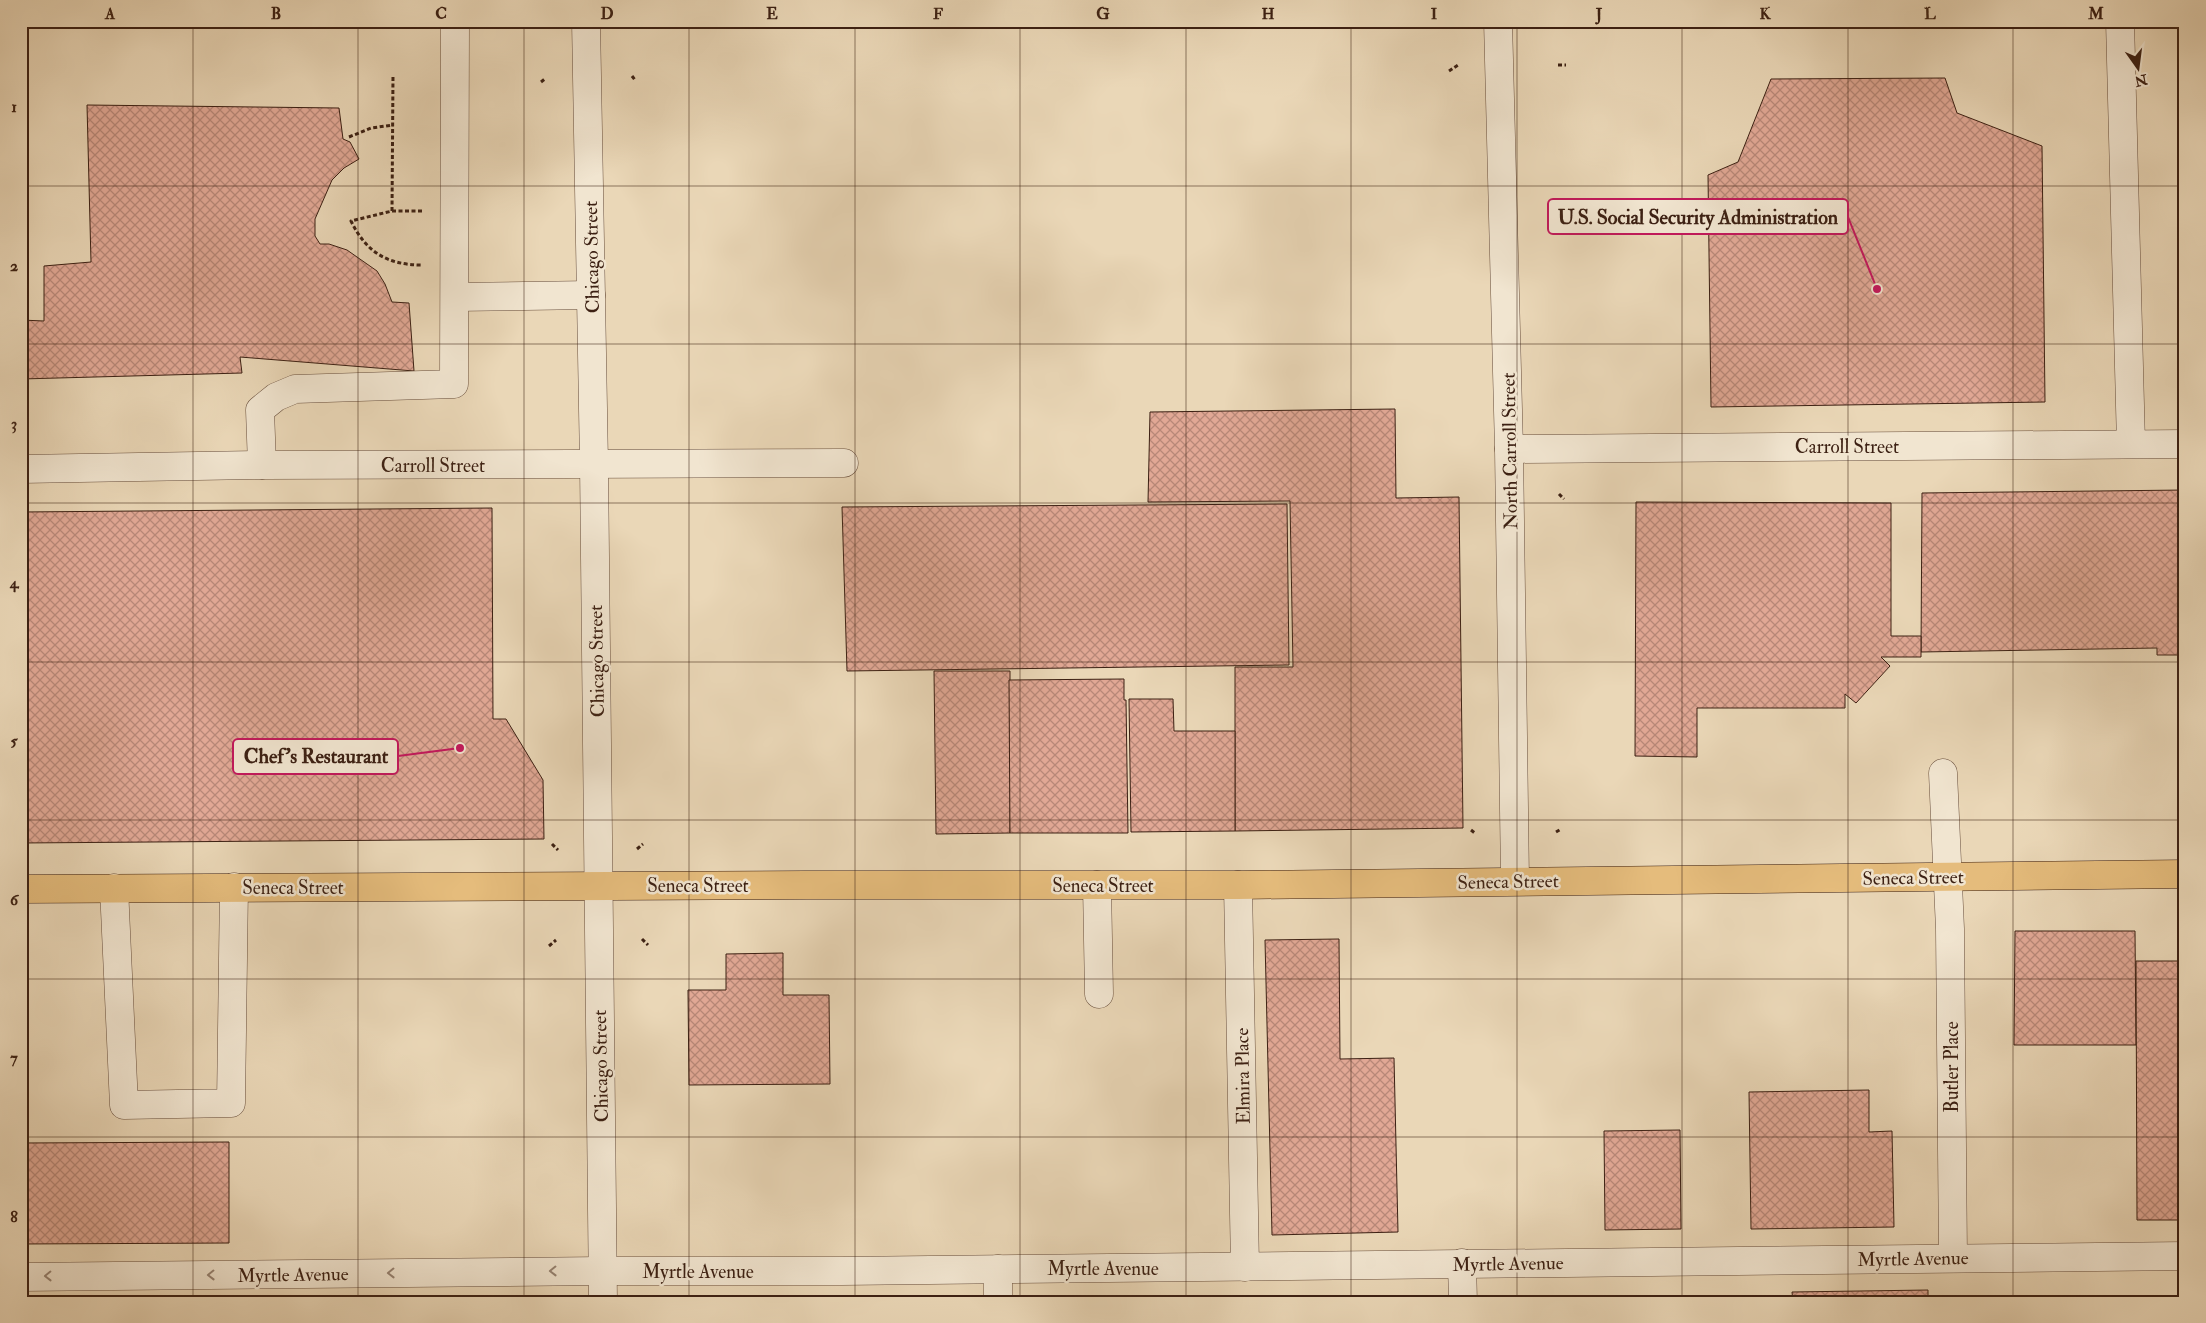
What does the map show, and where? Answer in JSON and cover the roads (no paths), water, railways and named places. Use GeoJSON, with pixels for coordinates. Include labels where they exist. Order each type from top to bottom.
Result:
{"type":"FeatureCollection","features":[{"type":"Feature","properties":{"kind":"main road","name":"Seneca Street"},"geometry":{"type":"LineString","coordinates":[[21,889],[1238,885],[2185,874]]}},
{"type":"Feature","properties":{"kind":"street"},"geometry":{"type":"LineString","coordinates":[[262,465],[260,410],[276,397],[296,389],[454,384],[455,21]]}},
{"type":"Feature","properties":{"kind":"street","name":"Chicago Street"},"geometry":{"type":"LineString","coordinates":[[586,21],[594,464],[602,1302]]}},
{"type":"Feature","properties":{"kind":"street","name":"North Carroll Street"},"geometry":{"type":"LineString","coordinates":[[1498,21],[1509,449],[1515,881]]}},
{"type":"Feature","properties":{"kind":"street"},"geometry":{"type":"LineString","coordinates":[[2120,21],[2131,444]]}},
{"type":"Feature","properties":{"kind":"street"},"geometry":{"type":"LineString","coordinates":[[454,297],[591,295]]}},
{"type":"Feature","properties":{"kind":"street","name":"Carroll Street"},"geometry":{"type":"LineString","coordinates":[[1509,449],[2185,444]]}},
{"type":"Feature","properties":{"kind":"street","name":"Carroll Street"},"geometry":{"type":"LineString","coordinates":[[21,469],[262,465],[844,464]]}},
{"type":"Feature","properties":{"kind":"street","name":"Butler Place"},"geometry":{"type":"LineString","coordinates":[[1943,773],[1948,877],[1953,1258]]}},
{"type":"Feature","properties":{"kind":"street"},"geometry":{"type":"LineString","coordinates":[[1097,885],[1099,994]]}},
{"type":"Feature","properties":{"kind":"street","name":"Elmira Place"},"geometry":{"type":"LineString","coordinates":[[1238,885],[1245,1267]]}},
{"type":"Feature","properties":{"kind":"street"},"geometry":{"type":"LineString","coordinates":[[114,888],[124,1105],[231,1103],[234,887]]}},
{"type":"Feature","properties":{"kind":"street","name":"Myrtle Avenue"},"geometry":{"type":"LineString","coordinates":[[21,1277],[602,1271],[842,1271],[2185,1256]]}},
{"type":"Feature","properties":{"kind":"street"},"geometry":{"type":"LineString","coordinates":[[1462,1263],[1463,1302]]}},
{"type":"Feature","properties":{"kind":"street"},"geometry":{"type":"LineString","coordinates":[[998,1269],[998,1302]]}},
{"type":"Feature","properties":{"kind":"place","name":"U.S. Social Security Administration"},"geometry":{"type":"Point","coordinates":[1877,289]}},
{"type":"Feature","properties":{"kind":"place","name":"Chef's Restaurant"},"geometry":{"type":"Point","coordinates":[460,748]}}]}
